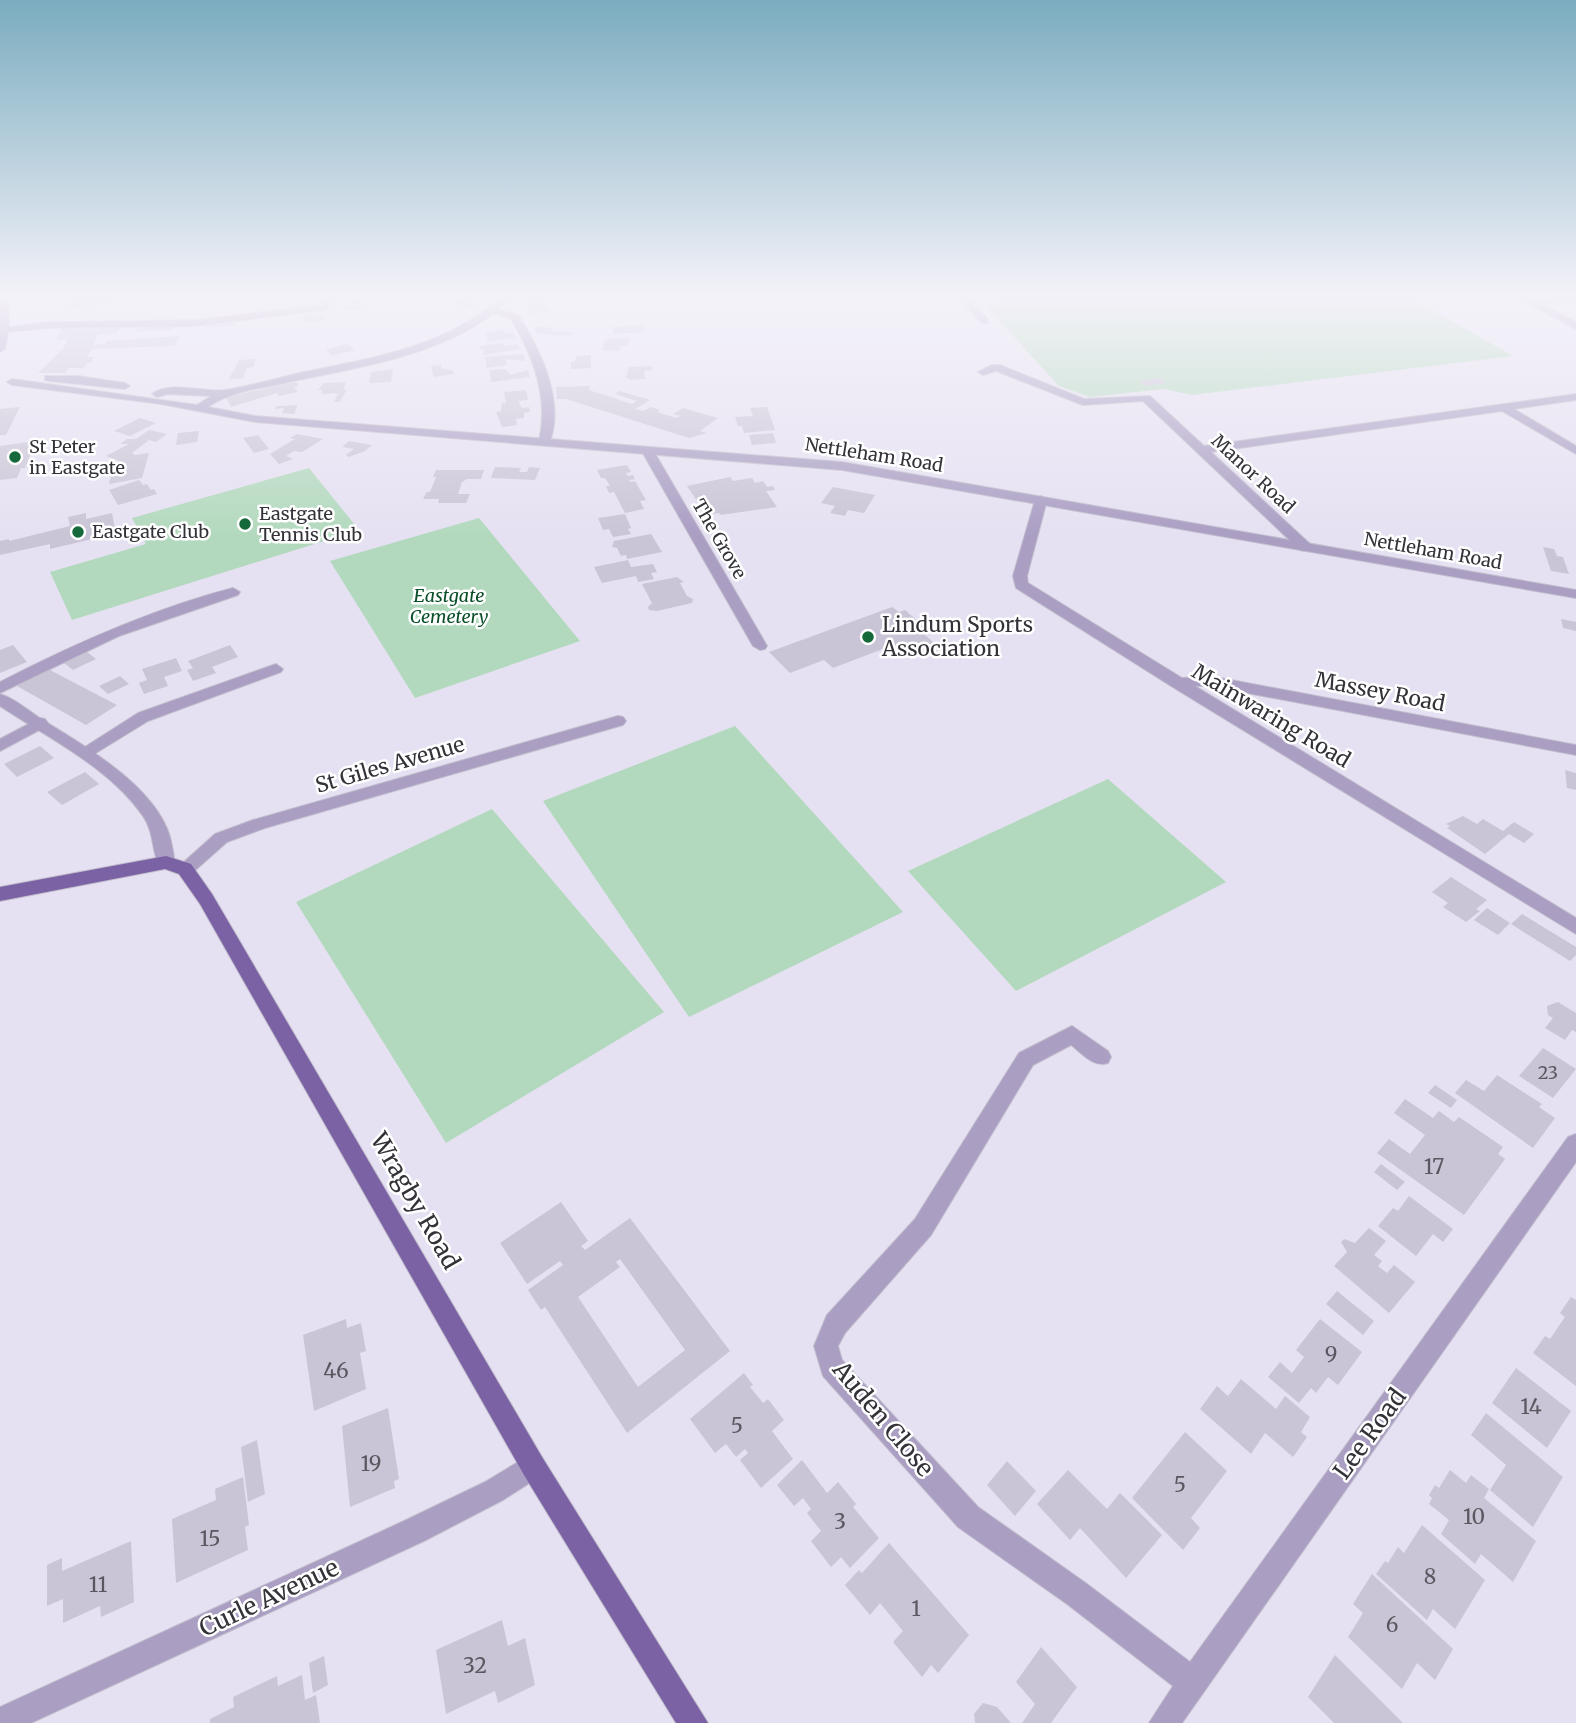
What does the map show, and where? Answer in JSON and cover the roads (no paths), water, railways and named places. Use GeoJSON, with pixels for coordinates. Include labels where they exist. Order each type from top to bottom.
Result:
{"type":"FeatureCollection","features":[{"type":"Feature","properties":{"kind":"main road"},"geometry":{"type":"LineString","coordinates":[[0,894],[176,866]]}},
{"type":"Feature","properties":{"kind":"main road","name":"Wragby Road"},"geometry":{"type":"LineString","coordinates":[[176,866],[206,899],[533,1466],[693,1723]]}},
{"type":"Feature","properties":{"kind":"street"},"geometry":{"type":"LineString","coordinates":[[6,382],[145,401],[159,398],[168,391],[224,393],[298,375]]}},
{"type":"Feature","properties":{"kind":"street"},"geometry":{"type":"LineString","coordinates":[[542,375],[548,428],[544,444]]}},
{"type":"Feature","properties":{"kind":"street","name":"Manor Road"},"geometry":{"type":"LineString","coordinates":[[1017,375],[1083,402],[1146,398],[1305,547]]}},
{"type":"Feature","properties":{"kind":"street"},"geometry":{"type":"LineString","coordinates":[[198,409],[224,393]]}},
{"type":"Feature","properties":{"kind":"street"},"geometry":{"type":"LineString","coordinates":[[1203,450],[1576,397]]}},
{"type":"Feature","properties":{"kind":"street","name":"Nettleham Road"},"geometry":{"type":"LineString","coordinates":[[159,398],[198,409],[255,419],[544,444],[828,464],[1576,594]]}},
{"type":"Feature","properties":{"kind":"street"},"geometry":{"type":"LineString","coordinates":[[1503,407],[1576,451]]}},
{"type":"Feature","properties":{"kind":"street","name":"The Grove"},"geometry":{"type":"LineString","coordinates":[[647,450],[760,646]]}},
{"type":"Feature","properties":{"kind":"street","name":"Mainwaring Road"},"geometry":{"type":"LineString","coordinates":[[1041,500],[1020,576],[1021,585],[1176,683],[1576,927]]}},
{"type":"Feature","properties":{"kind":"street"},"geometry":{"type":"LineString","coordinates":[[0,688],[85,643],[152,617],[233,592]]}},
{"type":"Feature","properties":{"kind":"street"},"geometry":{"type":"LineString","coordinates":[[85,752],[143,717],[276,669]]}},
{"type":"Feature","properties":{"kind":"street","name":"Massey Road"},"geometry":{"type":"LineString","coordinates":[[1176,683],[1210,681],[1576,750]]}},
{"type":"Feature","properties":{"kind":"street"},"geometry":{"type":"LineString","coordinates":[[0,699],[85,752],[137,797],[149,812],[176,866]]}},
{"type":"Feature","properties":{"kind":"street","name":"St Giles Avenue"},"geometry":{"type":"LineString","coordinates":[[176,866],[220,838],[259,824],[618,721]]}},
{"type":"Feature","properties":{"kind":"street"},"geometry":{"type":"LineString","coordinates":[[0,746],[40,723]]}},
{"type":"Feature","properties":{"kind":"street","name":"Auden Close"},"geometry":{"type":"LineString","coordinates":[[1101,1057],[1072,1034],[1026,1059],[923,1227],[836,1324],[826,1346],[832,1367],[968,1517],[1077,1594],[1192,1682]]}},
{"type":"Feature","properties":{"kind":"street","name":"Lee Road"},"geometry":{"type":"LineString","coordinates":[[1164,1723],[1576,1144]]}},
{"type":"Feature","properties":{"kind":"street","name":"Curle Avenue"},"geometry":{"type":"LineString","coordinates":[[0,1722],[414,1531],[494,1491],[533,1466]]}},
{"type":"Feature","properties":{"kind":"place","name":"St Peter in Eastgate"},"geometry":{"type":"Point","coordinates":[15,457]}},
{"type":"Feature","properties":{"kind":"place","name":"Eastgate Tennis Club"},"geometry":{"type":"Point","coordinates":[245,524]}},
{"type":"Feature","properties":{"kind":"place","name":"Eastgate Club"},"geometry":{"type":"Point","coordinates":[78,532]}},
{"type":"Feature","properties":{"kind":"place","name":"Lindum Sports Association"},"geometry":{"type":"Point","coordinates":[868,637]}},
{"type":"Feature","properties":{"kind":"park label","name":"Eastgate Cemetery"},"geometry":{"type":"Point","coordinates":[449,606]}}]}
